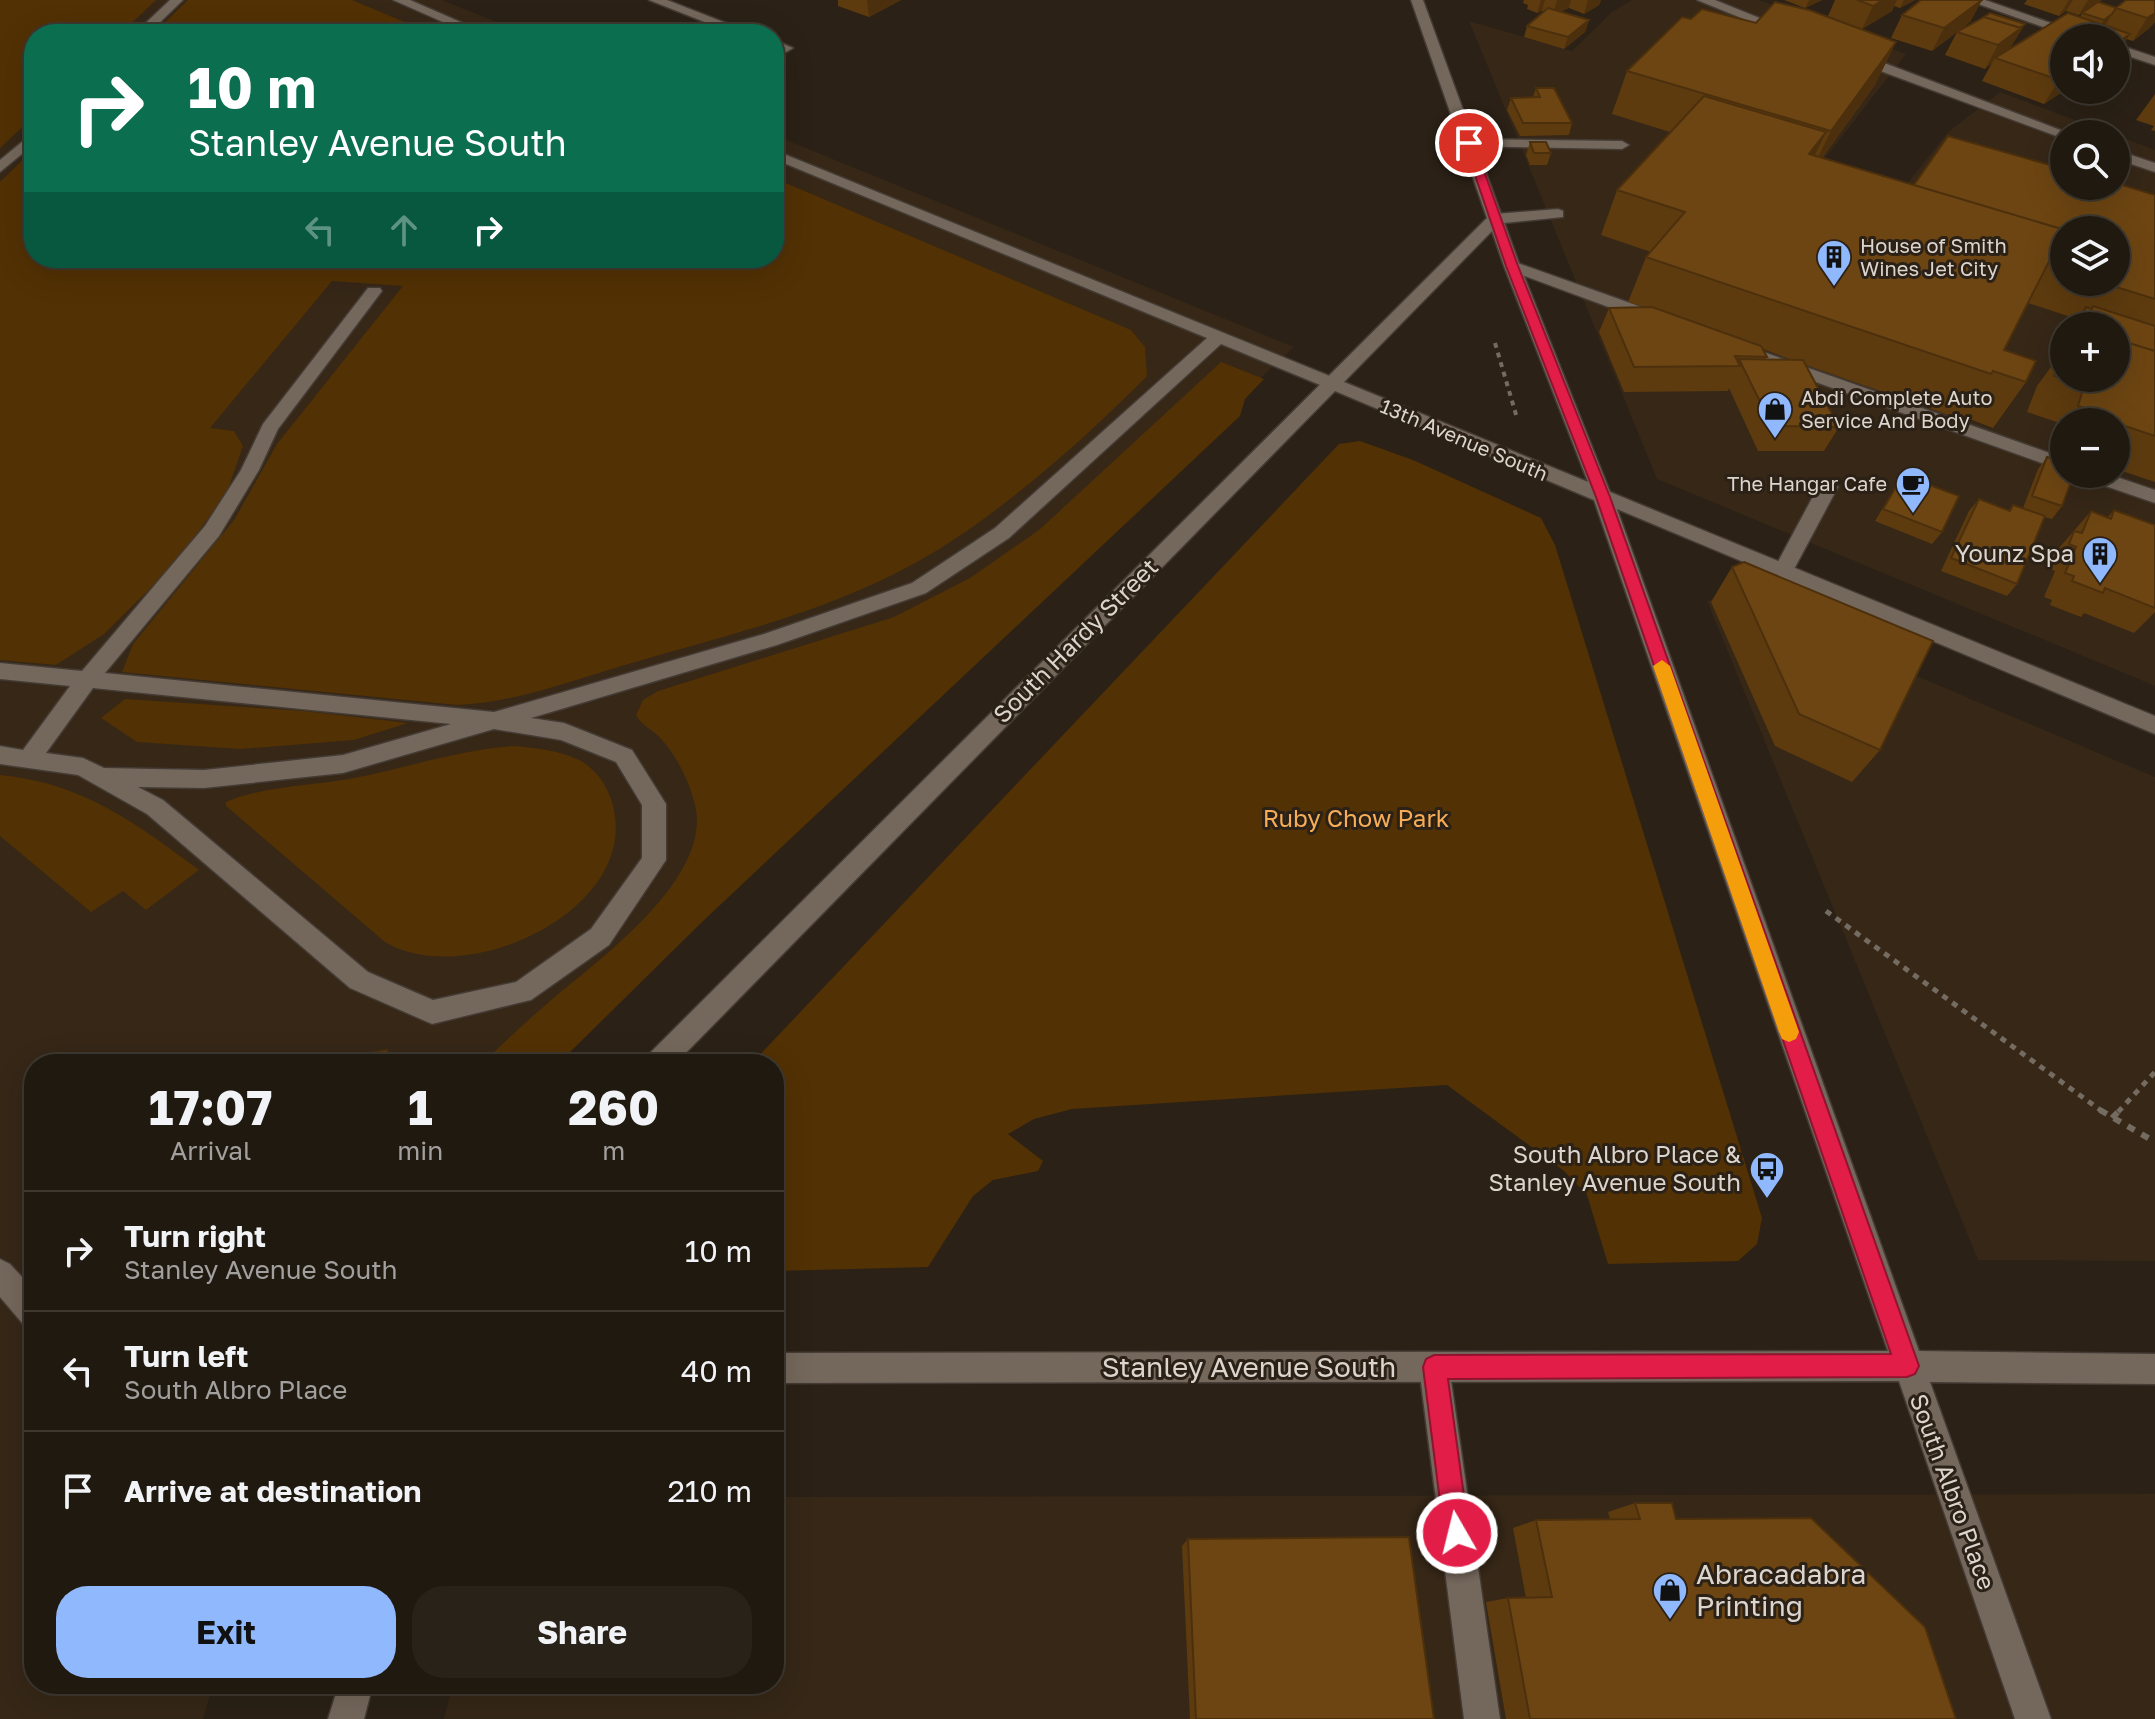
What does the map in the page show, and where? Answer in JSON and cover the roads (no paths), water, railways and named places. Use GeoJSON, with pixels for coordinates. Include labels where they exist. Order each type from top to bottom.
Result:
{"type":"FeatureCollection","features":[{"type":"Feature","properties":{"kind":"street"},"geometry":{"type":"LineString","coordinates":[[152,24],[177,0]]}},
{"type":"Feature","properties":{"kind":"street"},"geometry":{"type":"LineString","coordinates":[[399,0],[457,24]]}},
{"type":"Feature","properties":{"kind":"street"},"geometry":{"type":"LineString","coordinates":[[655,0],[721,24]]}},
{"type":"Feature","properties":{"kind":"street"},"geometry":{"type":"LineString","coordinates":[[681,9],[700,0]]}},
{"type":"Feature","properties":{"kind":"street","name":"South Albro Place"},"geometry":{"type":"LineString","coordinates":[[1417,0],[1512,266],[1603,497],[2033,1719]]}},
{"type":"Feature","properties":{"kind":"street"},"geometry":{"type":"LineString","coordinates":[[1703,0],[1804,38]]}},
{"type":"Feature","properties":{"kind":"street"},"geometry":{"type":"LineString","coordinates":[[1973,0],[2050,26]]}},
{"type":"Feature","properties":{"kind":"street"},"geometry":{"type":"LineString","coordinates":[[1833,48],[2050,129]]}},
{"type":"Feature","properties":{"kind":"street"},"geometry":{"type":"LineString","coordinates":[[2130,53],[2155,61]]}},
{"type":"Feature","properties":{"kind":"street"},"geometry":{"type":"LineString","coordinates":[[1469,143],[1622,145]]}},
{"type":"Feature","properties":{"kind":"street"},"geometry":{"type":"LineString","coordinates":[[0,168],[24,145]]}},
{"type":"Feature","properties":{"kind":"street","name":"13th Avenue South"},"geometry":{"type":"LineString","coordinates":[[784,158],[2155,725]]}},
{"type":"Feature","properties":{"kind":"street"},"geometry":{"type":"LineString","coordinates":[[2130,159],[2155,168]]}},
{"type":"Feature","properties":{"kind":"street"},"geometry":{"type":"LineString","coordinates":[[1495,219],[1558,214]]}},
{"type":"Feature","properties":{"kind":"street","name":"South Hardy Street"},"geometry":{"type":"LineString","coordinates":[[667,1054],[1495,219]]}},
{"type":"Feature","properties":{"kind":"street"},"geometry":{"type":"LineString","coordinates":[[1512,266],[1676,325]]}},
{"type":"Feature","properties":{"kind":"street"},"geometry":{"type":"LineString","coordinates":[[29,759],[86,681],[212,531],[250,470],[269,428],[374,291]]}},
{"type":"Feature","properties":{"kind":"street"},"geometry":{"type":"LineString","coordinates":[[102,777],[204,779],[343,764],[770,640],[919,588],[1002,533],[1218,337]]}},
{"type":"Feature","properties":{"kind":"street"},"geometry":{"type":"LineString","coordinates":[[1720,341],[2050,460]]}},
{"type":"Feature","properties":{"kind":"street"},"geometry":{"type":"LineString","coordinates":[[1783,571],[1828,487]]}},
{"type":"Feature","properties":{"kind":"street"},"geometry":{"type":"LineString","coordinates":[[2129,488],[2155,497]]}},
{"type":"Feature","properties":{"kind":"street"},"geometry":{"type":"LineString","coordinates":[[0,671],[494,720],[564,732],[624,756],[654,804],[654,860],[600,937],[522,992],[432,1012],[359,980],[155,807],[83,767],[0,755]]}},
{"type":"Feature","properties":{"kind":"street"},"geometry":{"type":"LineString","coordinates":[[0,1274],[24,1302]]}},
{"type":"Feature","properties":{"kind":"street","name":"Stanley Avenue South"},"geometry":{"type":"LineString","coordinates":[[784,1368],[1907,1366],[2155,1369]]}},
{"type":"Feature","properties":{"kind":"street"},"geometry":{"type":"LineString","coordinates":[[1434,1367],[1482,1719]]}},
{"type":"Feature","properties":{"kind":"street"},"geometry":{"type":"LineString","coordinates":[[346,1719],[353,1694]]}},
{"type":"Feature","properties":{"kind":"place","name":"House of Smith Wines Jet City"},"geometry":{"type":"Point","coordinates":[1834,288]}},
{"type":"Feature","properties":{"kind":"place","name":"Abdi Complete Auto Service And Body"},"geometry":{"type":"Point","coordinates":[1775,440]}},
{"type":"Feature","properties":{"kind":"place","name":"The Hangar Cafe"},"geometry":{"type":"Point","coordinates":[1913,515]}},
{"type":"Feature","properties":{"kind":"place","name":"Younz Spa"},"geometry":{"type":"Point","coordinates":[2100,585]}},
{"type":"Feature","properties":{"kind":"place","name":"South Albro Place & Stanley Avenue South"},"geometry":{"type":"Point","coordinates":[1767,1200]}},
{"type":"Feature","properties":{"kind":"place","name":"Abracadabra Printing"},"geometry":{"type":"Point","coordinates":[1670,1621]}},
{"type":"Feature","properties":{"kind":"park label","name":"Ruby Chow Park"},"geometry":{"type":"Point","coordinates":[1356,819]}}]}
